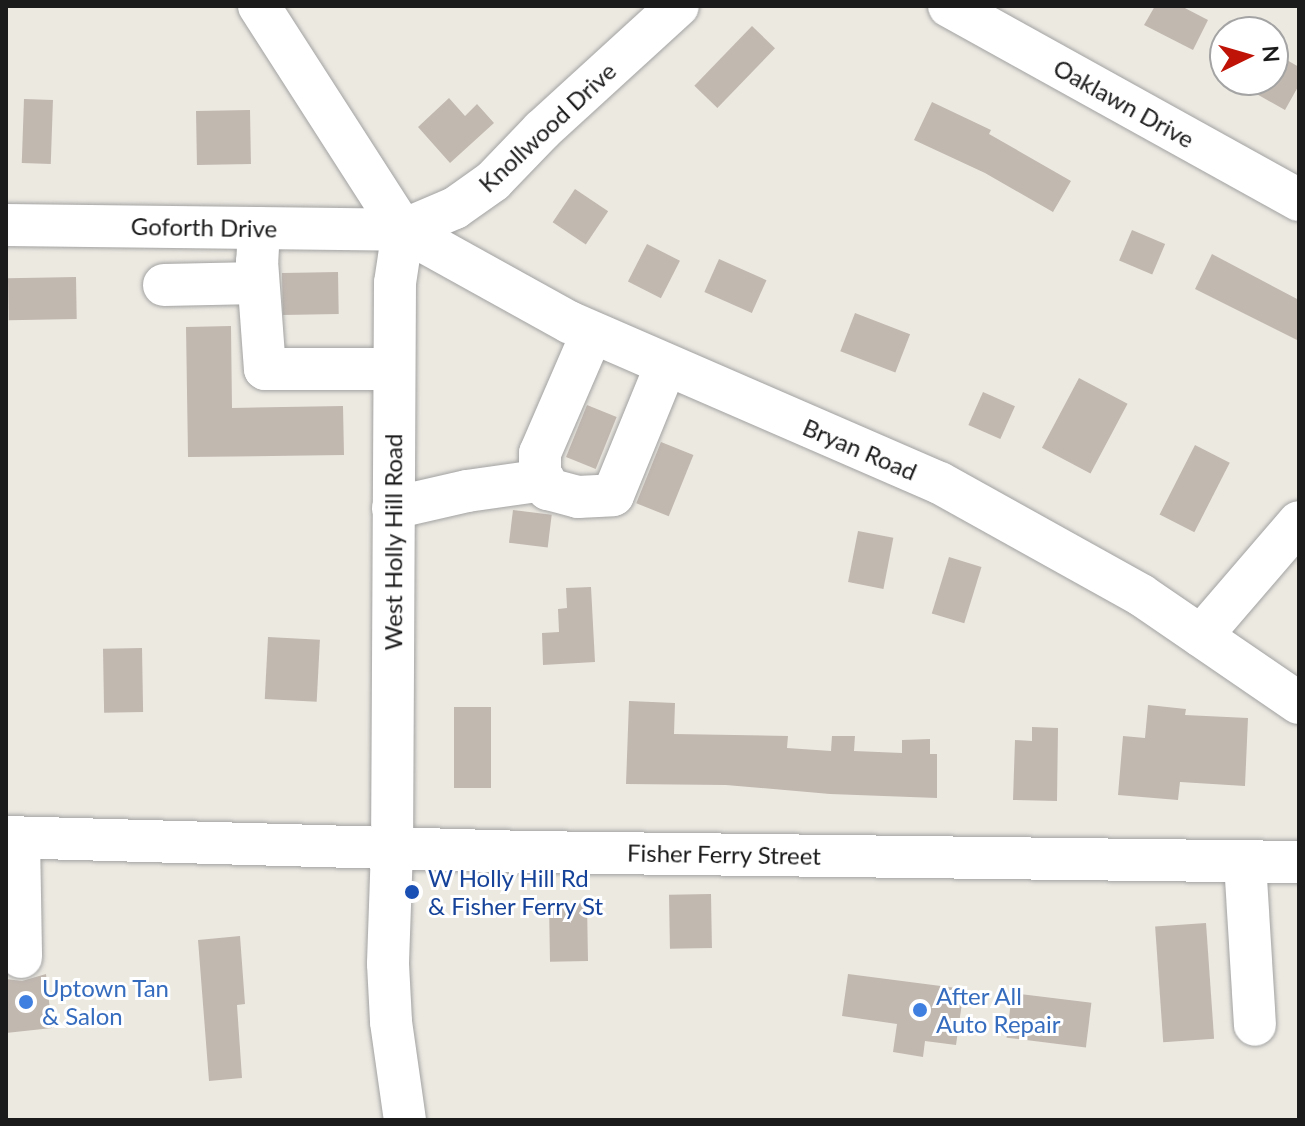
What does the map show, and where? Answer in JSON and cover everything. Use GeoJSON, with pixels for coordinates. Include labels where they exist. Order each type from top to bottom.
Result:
{"type":"FeatureCollection","features":[{"type":"Feature","properties":{"kind":"street"},"geometry":{"type":"LineString","coordinates":[[259,6],[403,230]]}},
{"type":"Feature","properties":{"kind":"street","name":"Knollwood Drive"},"geometry":{"type":"LineString","coordinates":[[403,230],[455,208],[493,181],[542,130],[678,6]]}},
{"type":"Feature","properties":{"kind":"street","name":"Oaklawn Drive"},"geometry":{"type":"LineString","coordinates":[[949,6],[1299,200]]}},
{"type":"Feature","properties":{"kind":"street","name":"Goforth Drive"},"geometry":{"type":"LineString","coordinates":[[6,225],[403,230]]}},
{"type":"Feature","properties":{"kind":"street"},"geometry":{"type":"LineString","coordinates":[[259,228],[258,283],[265,369],[394,369]]}},
{"type":"Feature","properties":{"kind":"street","name":"Bryan Road"},"geometry":{"type":"LineString","coordinates":[[403,230],[592,333],[940,483],[1141,595],[1299,703]]}},
{"type":"Feature","properties":{"kind":"street","name":"West Holly Hill Road"},"geometry":{"type":"LineString","coordinates":[[403,230],[395,283],[392,848],[388,964],[391,1022],[405,1120]]}},
{"type":"Feature","properties":{"kind":"street"},"geometry":{"type":"LineString","coordinates":[[164,285],[258,283]]}},
{"type":"Feature","properties":{"kind":"street"},"geometry":{"type":"LineString","coordinates":[[592,333],[540,453],[540,472],[548,489],[578,497],[613,495],[666,365]]}},
{"type":"Feature","properties":{"kind":"street"},"geometry":{"type":"LineString","coordinates":[[393,508],[467,491],[544,480]]}},
{"type":"Feature","properties":{"kind":"street"},"geometry":{"type":"LineString","coordinates":[[1201,636],[1299,522]]}},
{"type":"Feature","properties":{"kind":"street"},"geometry":{"type":"LineString","coordinates":[[13,838],[21,957]]}},
{"type":"Feature","properties":{"kind":"street","name":"Fisher Ferry Street"},"geometry":{"type":"LineString","coordinates":[[13,838],[392,848],[1299,862]]}},
{"type":"Feature","properties":{"kind":"street"},"geometry":{"type":"LineString","coordinates":[[1245,862],[1255,1025]]}},
{"type":"Feature","properties":{"kind":"building"},"geometry":{"type":"Polygon","coordinates":[[[1155,6],[1181,6],[1208,20],[1193,50],[1144,25],[1155,6]]]}},
{"type":"Feature","properties":{"kind":"building"},"geometry":{"type":"Polygon","coordinates":[[[752,26],[775,48],[717,108],[694,86],[752,26]]]}},
{"type":"Feature","properties":{"kind":"building"},"geometry":{"type":"Polygon","coordinates":[[[1289,61],[1299,67],[1299,85],[1285,110],[1260,96],[1289,96],[1289,61]]]}},
{"type":"Feature","properties":{"kind":"building"},"geometry":{"type":"Polygon","coordinates":[[[449,98],[465,116],[477,104],[494,123],[450,163],[418,127],[449,98]]]}},
{"type":"Feature","properties":{"kind":"building"},"geometry":{"type":"Polygon","coordinates":[[[24,99],[53,100],[51,164],[22,163],[24,99]]]}},
{"type":"Feature","properties":{"kind":"building"},"geometry":{"type":"Polygon","coordinates":[[[932,102],[991,130],[989,134],[1071,181],[1053,212],[985,173],[914,140],[932,102]]]}},
{"type":"Feature","properties":{"kind":"building"},"geometry":{"type":"Polygon","coordinates":[[[250,110],[251,164],[197,165],[196,111],[250,110]]]}},
{"type":"Feature","properties":{"kind":"building"},"geometry":{"type":"Polygon","coordinates":[[[575,189],[608,211],[586,245],[553,222],[575,189]]]}},
{"type":"Feature","properties":{"kind":"building"},"geometry":{"type":"Polygon","coordinates":[[[1132,230],[1165,244],[1152,274],[1119,260],[1132,230]]]}},
{"type":"Feature","properties":{"kind":"building"},"geometry":{"type":"Polygon","coordinates":[[[647,244],[680,261],[661,298],[628,281],[647,244]]]}},
{"type":"Feature","properties":{"kind":"building"},"geometry":{"type":"Polygon","coordinates":[[[1212,254],[1299,300],[1299,341],[1195,289],[1212,254]]]}},
{"type":"Feature","properties":{"kind":"building"},"geometry":{"type":"Polygon","coordinates":[[[719,259],[767,280],[752,313],[704,292],[719,259]]]}},
{"type":"Feature","properties":{"kind":"building"},"geometry":{"type":"Polygon","coordinates":[[[338,272],[339,314],[283,315],[282,273],[338,272]]]}},
{"type":"Feature","properties":{"kind":"building"},"geometry":{"type":"Polygon","coordinates":[[[76,277],[77,319],[9,320],[8,278],[76,277]]]}},
{"type":"Feature","properties":{"kind":"building"},"geometry":{"type":"Polygon","coordinates":[[[855,313],[910,334],[895,372],[840,351],[855,313]]]}},
{"type":"Feature","properties":{"kind":"building"},"geometry":{"type":"Polygon","coordinates":[[[231,326],[232,408],[343,406],[344,455],[188,457],[186,327],[231,326]]]}},
{"type":"Feature","properties":{"kind":"building"},"geometry":{"type":"Polygon","coordinates":[[[1079,378],[1128,404],[1090,474],[1042,448],[1079,378]]]}},
{"type":"Feature","properties":{"kind":"building"},"geometry":{"type":"Polygon","coordinates":[[[983,392],[1015,406],[1000,439],[968,425],[983,392]]]}},
{"type":"Feature","properties":{"kind":"building"},"geometry":{"type":"Polygon","coordinates":[[[587,405],[617,417],[596,469],[566,457],[587,405]]]}},
{"type":"Feature","properties":{"kind":"building"},"geometry":{"type":"Polygon","coordinates":[[[661,442],[693,455],[669,516],[636,503],[661,442]]]}},
{"type":"Feature","properties":{"kind":"building"},"geometry":{"type":"Polygon","coordinates":[[[1195,445],[1230,463],[1194,532],[1160,514],[1195,445]]]}},
{"type":"Feature","properties":{"kind":"building"},"geometry":{"type":"Polygon","coordinates":[[[513,510],[552,515],[548,548],[509,543],[513,510]]]}},
{"type":"Feature","properties":{"kind":"building"},"geometry":{"type":"Polygon","coordinates":[[[858,531],[893,538],[883,589],[848,582],[858,531]]]}},
{"type":"Feature","properties":{"kind":"building"},"geometry":{"type":"Polygon","coordinates":[[[949,557],[982,567],[964,623],[932,613],[949,557]]]}},
{"type":"Feature","properties":{"kind":"building"},"geometry":{"type":"Polygon","coordinates":[[[591,587],[595,662],[543,665],[542,633],[559,632],[558,609],[567,608],[566,588],[591,587]]]}},
{"type":"Feature","properties":{"kind":"building"},"geometry":{"type":"Polygon","coordinates":[[[268,637],[320,640],[317,702],[265,699],[268,637]]]}},
{"type":"Feature","properties":{"kind":"building"},"geometry":{"type":"Polygon","coordinates":[[[142,648],[143,712],[104,713],[103,649],[142,648]]]}},
{"type":"Feature","properties":{"kind":"building"},"geometry":{"type":"Polygon","coordinates":[[[629,701],[675,703],[674,734],[788,736],[787,748],[831,751],[832,736],[855,736],[854,751],[902,753],[902,740],[930,739],[930,754],[937,754],[937,798],[830,794],[726,785],[626,784],[629,701]]]}},
{"type":"Feature","properties":{"kind":"building"},"geometry":{"type":"Polygon","coordinates":[[[1148,705],[1186,709],[1185,715],[1248,718],[1245,786],[1180,782],[1178,800],[1118,795],[1123,736],[1145,738],[1148,705]]]}},
{"type":"Feature","properties":{"kind":"building"},"geometry":{"type":"Polygon","coordinates":[[[454,707],[491,707],[491,788],[454,788],[454,707]]]}},
{"type":"Feature","properties":{"kind":"building"},"geometry":{"type":"Polygon","coordinates":[[[1032,727],[1058,728],[1057,801],[1013,800],[1015,740],[1032,741],[1032,727]]]}},
{"type":"Feature","properties":{"kind":"building"},"geometry":{"type":"Polygon","coordinates":[[[711,894],[712,948],[670,949],[669,895],[711,894]]]}},
{"type":"Feature","properties":{"kind":"building"},"geometry":{"type":"Polygon","coordinates":[[[587,903],[588,961],[550,962],[549,904],[587,903]]]}},
{"type":"Feature","properties":{"kind":"building"},"geometry":{"type":"Polygon","coordinates":[[[1206,923],[1214,1039],[1163,1042],[1155,927],[1206,923]]]}},
{"type":"Feature","properties":{"kind":"building"},"geometry":{"type":"Polygon","coordinates":[[[240,936],[245,1004],[237,1005],[242,1078],[209,1081],[198,940],[240,936]]]}},
{"type":"Feature","properties":{"kind":"building"},"geometry":{"type":"Polygon","coordinates":[[[46,974],[52,1028],[6,1033],[6,979],[22,981],[46,974]]]}},
{"type":"Feature","properties":{"kind":"building"},"geometry":{"type":"Polygon","coordinates":[[[848,974],[964,989],[956,1045],[925,1041],[923,1057],[893,1052],[897,1024],[842,1016],[848,974]]]}},
{"type":"Feature","properties":{"kind":"building"},"geometry":{"type":"Polygon","coordinates":[[[1012,993],[1091,1003],[1086,1047],[1007,1038],[1012,993]]]}},
{"type":"Feature","properties":{"kind":"place","name":"W Holly Hill Rd & Fisher Ferry St"},"geometry":{"type":"Point","coordinates":[412,892]}},
{"type":"Feature","properties":{"kind":"place","name":"Uptown Tan & Salon"},"geometry":{"type":"Point","coordinates":[26,1002]}},
{"type":"Feature","properties":{"kind":"place","name":"After All Auto Repair"},"geometry":{"type":"Point","coordinates":[920,1010]}}]}
